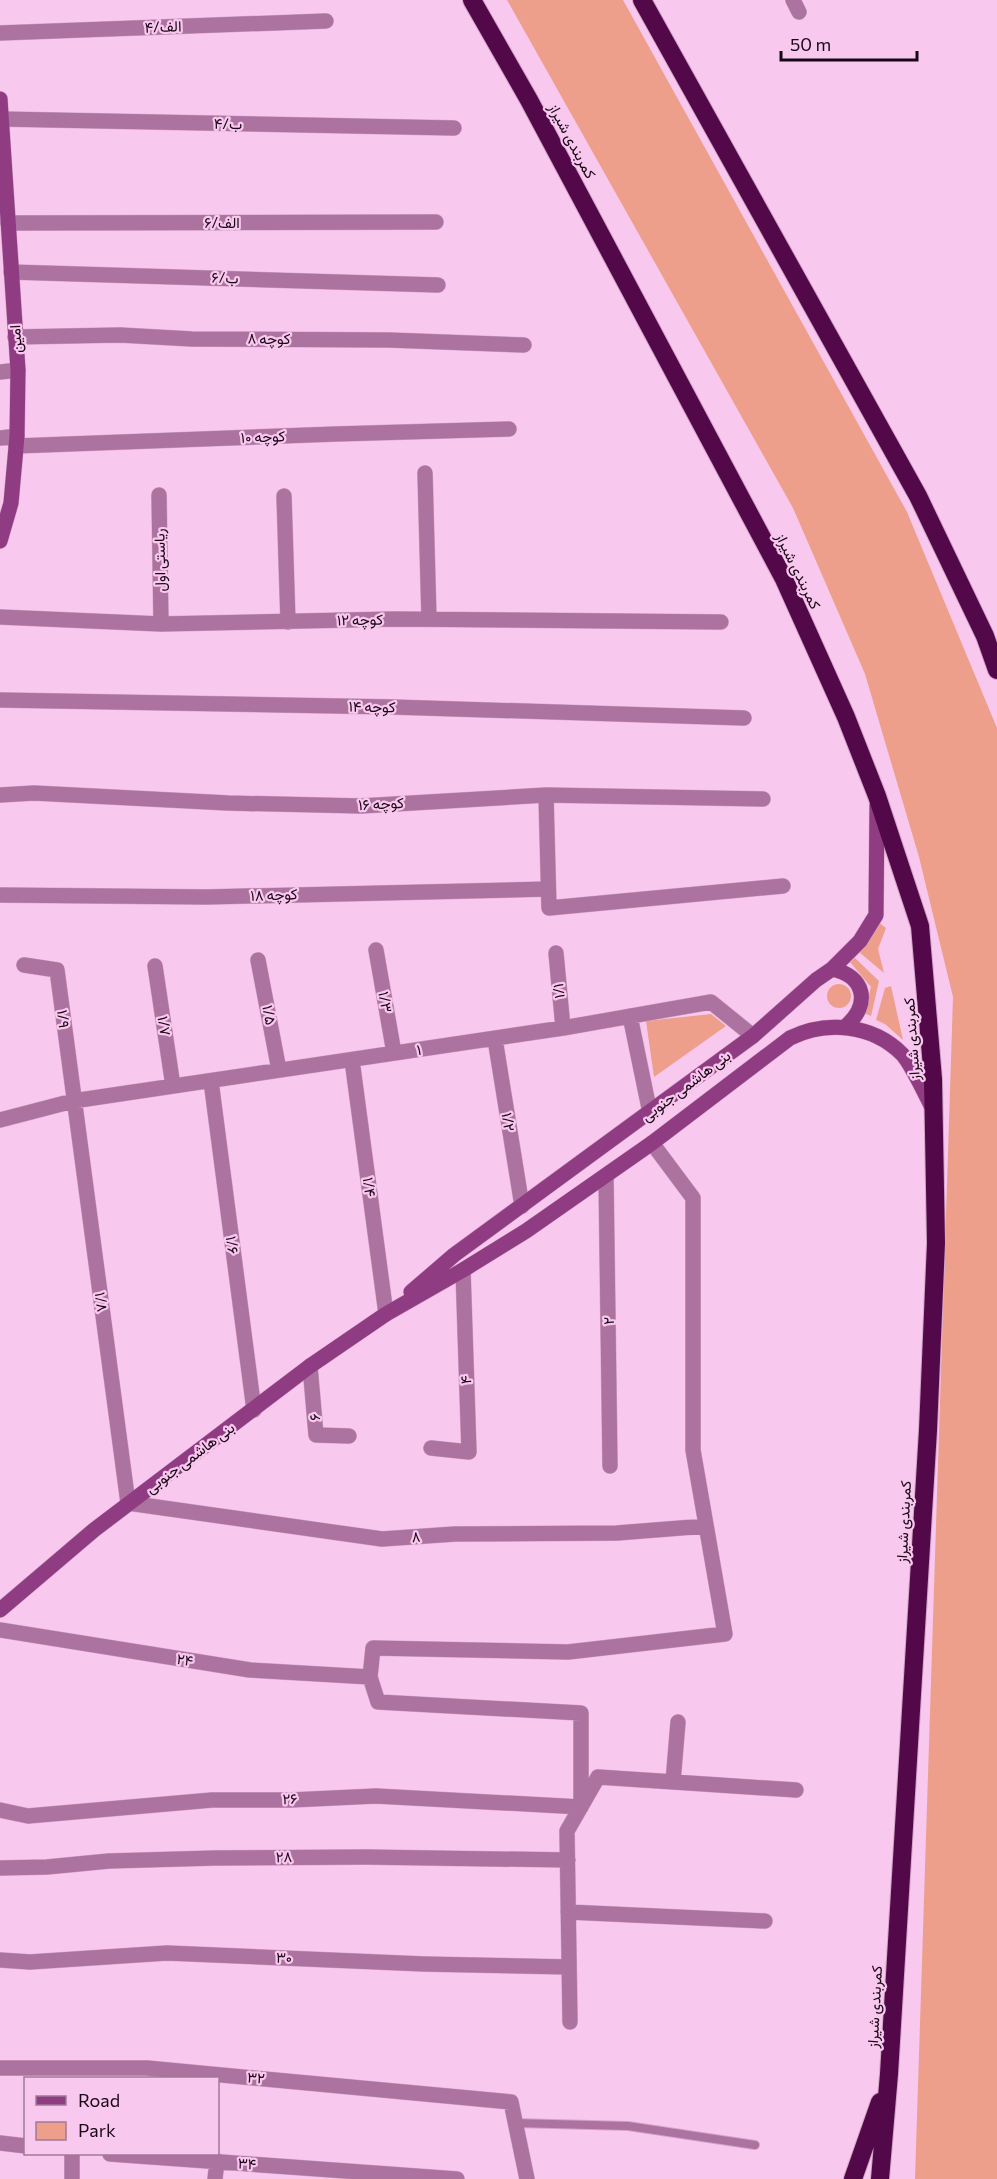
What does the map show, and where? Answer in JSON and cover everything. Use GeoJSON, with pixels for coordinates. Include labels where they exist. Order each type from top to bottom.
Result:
{"type":"FeatureCollection","features":[{"type":"Feature","properties":{"kind":"highway","name":"کمربندی شیراز"},"geometry":{"type":"LineString","coordinates":[[472,0],[529,100],[784,579],[846,717],[877,796],[921,926],[933,1079],[936,1243],[928,1418],[889,2074],[880,2179]]}},
{"type":"Feature","properties":{"kind":"highway"},"geometry":{"type":"LineString","coordinates":[[642,0],[918,496],[984,636],[997,670]]}},
{"type":"Feature","properties":{"kind":"highway"},"geometry":{"type":"LineString","coordinates":[[853,2179],[889,2074]]}},
{"type":"Feature","properties":{"kind":"street","name":"۴/الف"},"geometry":{"type":"LineString","coordinates":[[0,33],[327,21]]}},
{"type":"Feature","properties":{"kind":"street","name":"امین"},"geometry":{"type":"LineString","coordinates":[[0,99],[2,174],[8,223],[18,370],[17,441],[10,503],[0,541]]}},
{"type":"Feature","properties":{"kind":"street","name":"۴/ب"},"geometry":{"type":"LineString","coordinates":[[1,119],[454,128]]}},
{"type":"Feature","properties":{"kind":"street","name":"۶/الف"},"geometry":{"type":"LineString","coordinates":[[8,223],[436,222]]}},
{"type":"Feature","properties":{"kind":"street","name":"ب/۶"},"geometry":{"type":"LineString","coordinates":[[11,272],[438,285]]}},
{"type":"Feature","properties":{"kind":"street","name":"کوچه ۸"},"geometry":{"type":"LineString","coordinates":[[15,337],[120,334],[192,339],[389,340],[524,345]]}},
{"type":"Feature","properties":{"kind":"street"},"geometry":{"type":"LineString","coordinates":[[0,372],[18,370]]}},
{"type":"Feature","properties":{"kind":"street","name":"کوچه ۱۰"},"geometry":{"type":"LineString","coordinates":[[0,438],[17,441],[509,429]]}},
{"type":"Feature","properties":{"kind":"street"},"geometry":{"type":"LineString","coordinates":[[425,473],[429,619]]}},
{"type":"Feature","properties":{"kind":"street","name":"ریاستی اول"},"geometry":{"type":"LineString","coordinates":[[159,495],[161,624]]}},
{"type":"Feature","properties":{"kind":"street"},"geometry":{"type":"LineString","coordinates":[[284,496],[288,622]]}},
{"type":"Feature","properties":{"kind":"street"},"geometry":{"type":"LineString","coordinates":[[960,586],[997,643]]}},
{"type":"Feature","properties":{"kind":"street","name":"کوچه ۱۲"},"geometry":{"type":"LineString","coordinates":[[0,617],[161,624],[429,619],[721,622]]}},
{"type":"Feature","properties":{"kind":"street","name":"کوچه ۱۴"},"geometry":{"type":"LineString","coordinates":[[0,700],[381,707],[744,718]]}},
{"type":"Feature","properties":{"kind":"street","name":"کوچه ۱۶"},"geometry":{"type":"LineString","coordinates":[[0,795],[34,793],[361,806],[546,795],[763,799]]}},
{"type":"Feature","properties":{"kind":"street"},"geometry":{"type":"LineString","coordinates":[[546,795],[549,908],[783,886]]}},
{"type":"Feature","properties":{"kind":"street","name":"بنی هاشمی جنوبی"},"geometry":{"type":"LineString","coordinates":[[386,1314],[454,1255],[753,1036],[816,980],[832,969],[860,941],[876,915],[877,796]]}},
{"type":"Feature","properties":{"kind":"street","name":"کوچه ۱۸"},"geometry":{"type":"LineString","coordinates":[[0,895],[207,897],[548,889]]}},
{"type":"Feature","properties":{"kind":"street","name":"۱/۳"},"geometry":{"type":"LineString","coordinates":[[376,950],[394,1053]]}},
{"type":"Feature","properties":{"kind":"street","name":"۱/۱"},"geometry":{"type":"LineString","coordinates":[[556,953],[563,1028]]}},
{"type":"Feature","properties":{"kind":"street","name":"۱/۵"},"geometry":{"type":"LineString","coordinates":[[258,960],[279,1070]]}},
{"type":"Feature","properties":{"kind":"street","name":"۱/۹"},"geometry":{"type":"LineString","coordinates":[[24,965],[57,970],[73,1101]]}},
{"type":"Feature","properties":{"kind":"street","name":"۱/۷"},"geometry":{"type":"LineString","coordinates":[[155,966],[173,1086]]}},
{"type":"Feature","properties":{"kind":"street"},"geometry":{"type":"LineString","coordinates":[[832,969],[852,976],[859,986],[862,998],[861,1008],[846,1026]]}},
{"type":"Feature","properties":{"kind":"street","name":"۱"},"geometry":{"type":"LineString","coordinates":[[0,1120],[73,1101],[495,1039],[711,1002],[753,1036]]}},
{"type":"Feature","properties":{"kind":"street"},"geometry":{"type":"LineString","coordinates":[[630,1016],[650,1113]]}},
{"type":"Feature","properties":{"kind":"street","name":"بنی هاشمی جنوبی"},"geometry":{"type":"LineString","coordinates":[[0,1610],[128,1503],[310,1366],[386,1314],[526,1231],[652,1143],[790,1038],[803,1031],[846,1026],[876,1036],[903,1054],[934,1111]]}},
{"type":"Feature","properties":{"kind":"street","name":"۱/۲"},"geometry":{"type":"LineString","coordinates":[[495,1039],[522,1206]]}},
{"type":"Feature","properties":{"kind":"street","name":"۱/۴"},"geometry":{"type":"LineString","coordinates":[[352,1060],[386,1314]]}},
{"type":"Feature","properties":{"kind":"street","name":"۱/۶"},"geometry":{"type":"LineString","coordinates":[[211,1080],[254,1410]]}},
{"type":"Feature","properties":{"kind":"street","name":"۱/۸"},"geometry":{"type":"LineString","coordinates":[[73,1101],[128,1503]]}},
{"type":"Feature","properties":{"kind":"street"},"geometry":{"type":"LineString","coordinates":[[581,1807],[581,1713],[378,1702],[370,1677],[373,1648],[568,1652],[725,1634],[693,1450],[693,1198],[652,1143]]}},
{"type":"Feature","properties":{"kind":"street","name":"۲"},"geometry":{"type":"LineString","coordinates":[[606,1176],[610,1466]]}},
{"type":"Feature","properties":{"kind":"street","name":"۴"},"geometry":{"type":"LineString","coordinates":[[431,1448],[469,1452],[463,1270]]}},
{"type":"Feature","properties":{"kind":"street","name":"۶"},"geometry":{"type":"LineString","coordinates":[[310,1366],[316,1435],[349,1436]]}},
{"type":"Feature","properties":{"kind":"street","name":"۸"},"geometry":{"type":"LineString","coordinates":[[128,1503],[382,1539],[455,1534],[617,1533],[706,1526]]}},
{"type":"Feature","properties":{"kind":"street","name":"۲۴"},"geometry":{"type":"LineString","coordinates":[[0,1630],[250,1670],[370,1677]]}},
{"type":"Feature","properties":{"kind":"street"},"geometry":{"type":"LineString","coordinates":[[673,1782],[678,1722]]}},
{"type":"Feature","properties":{"kind":"street"},"geometry":{"type":"LineString","coordinates":[[570,2022],[567,1831],[598,1778],[796,1790]]}},
{"type":"Feature","properties":{"kind":"street","name":"۲۶"},"geometry":{"type":"LineString","coordinates":[[0,1810],[28,1816],[212,1800],[376,1797],[581,1807]]}},
{"type":"Feature","properties":{"kind":"street","name":"۲۸"},"geometry":{"type":"LineString","coordinates":[[0,1868],[47,1867],[109,1861],[215,1858],[366,1857],[568,1860]]}},
{"type":"Feature","properties":{"kind":"street"},"geometry":{"type":"LineString","coordinates":[[568,1912],[765,1922]]}},
{"type":"Feature","properties":{"kind":"street","name":"۳۰"},"geometry":{"type":"LineString","coordinates":[[0,1960],[30,1962],[167,1953],[424,1964],[569,1967]]}},
{"type":"Feature","properties":{"kind":"street","name":"۳۲"},"geometry":{"type":"LineString","coordinates":[[0,2068],[80,2073],[147,2068],[511,2102],[515,2123]]}},
{"type":"Feature","properties":{"kind":"street"},"geometry":{"type":"LineString","coordinates":[[515,2123],[527,2179]]}},
{"type":"Feature","properties":{"kind":"street"},"geometry":{"type":"LineString","coordinates":[[0,2143],[24,2146]]}},
{"type":"Feature","properties":{"kind":"street"},"geometry":{"type":"LineString","coordinates":[[72,2155],[72,2179]]}},
{"type":"Feature","properties":{"kind":"street","name":"۳۴"},"geometry":{"type":"LineString","coordinates":[[125,2155],[217,2161],[327,2174],[457,2179]]}},
{"type":"Feature","properties":{"kind":"street"},"geometry":{"type":"LineString","coordinates":[[214,2179],[217,2161]]}},
{"type":"Feature","properties":{"kind":"lane"},"geometry":{"type":"LineString","coordinates":[[515,2123],[628,2126],[755,2145]]}},
{"type":"Feature","properties":{"kind":"green space"},"geometry":{"type":"Polygon","coordinates":[[[507,0],[623,0],[907,512],[997,728],[997,2179],[915,2179],[953,997],[919,857],[865,674],[793,508],[507,0]]]}},
{"type":"Feature","properties":{"kind":"green space"},"geometry":{"type":"Polygon","coordinates":[[[878,922],[886,928],[878,949],[884,973],[859,952],[878,922]]]}},
{"type":"Feature","properties":{"kind":"green space"},"geometry":{"type":"Polygon","coordinates":[[[855,958],[879,981],[871,1016],[864,1013],[871,987],[850,962],[855,958]]]}},
{"type":"Feature","properties":{"kind":"green space"},"geometry":{"type":"Polygon","coordinates":[[[839,984],[848,987],[851,996],[848,1005],[839,1008],[830,1005],[827,996],[830,987],[839,984]]]}},
{"type":"Feature","properties":{"kind":"green space"},"geometry":{"type":"Polygon","coordinates":[[[891,986],[903,1040],[885,1024],[876,1020],[885,988],[891,986]]]}},
{"type":"Feature","properties":{"kind":"green space"},"geometry":{"type":"Polygon","coordinates":[[[711,1014],[726,1026],[654,1077],[646,1021],[711,1014]]]}}]}
